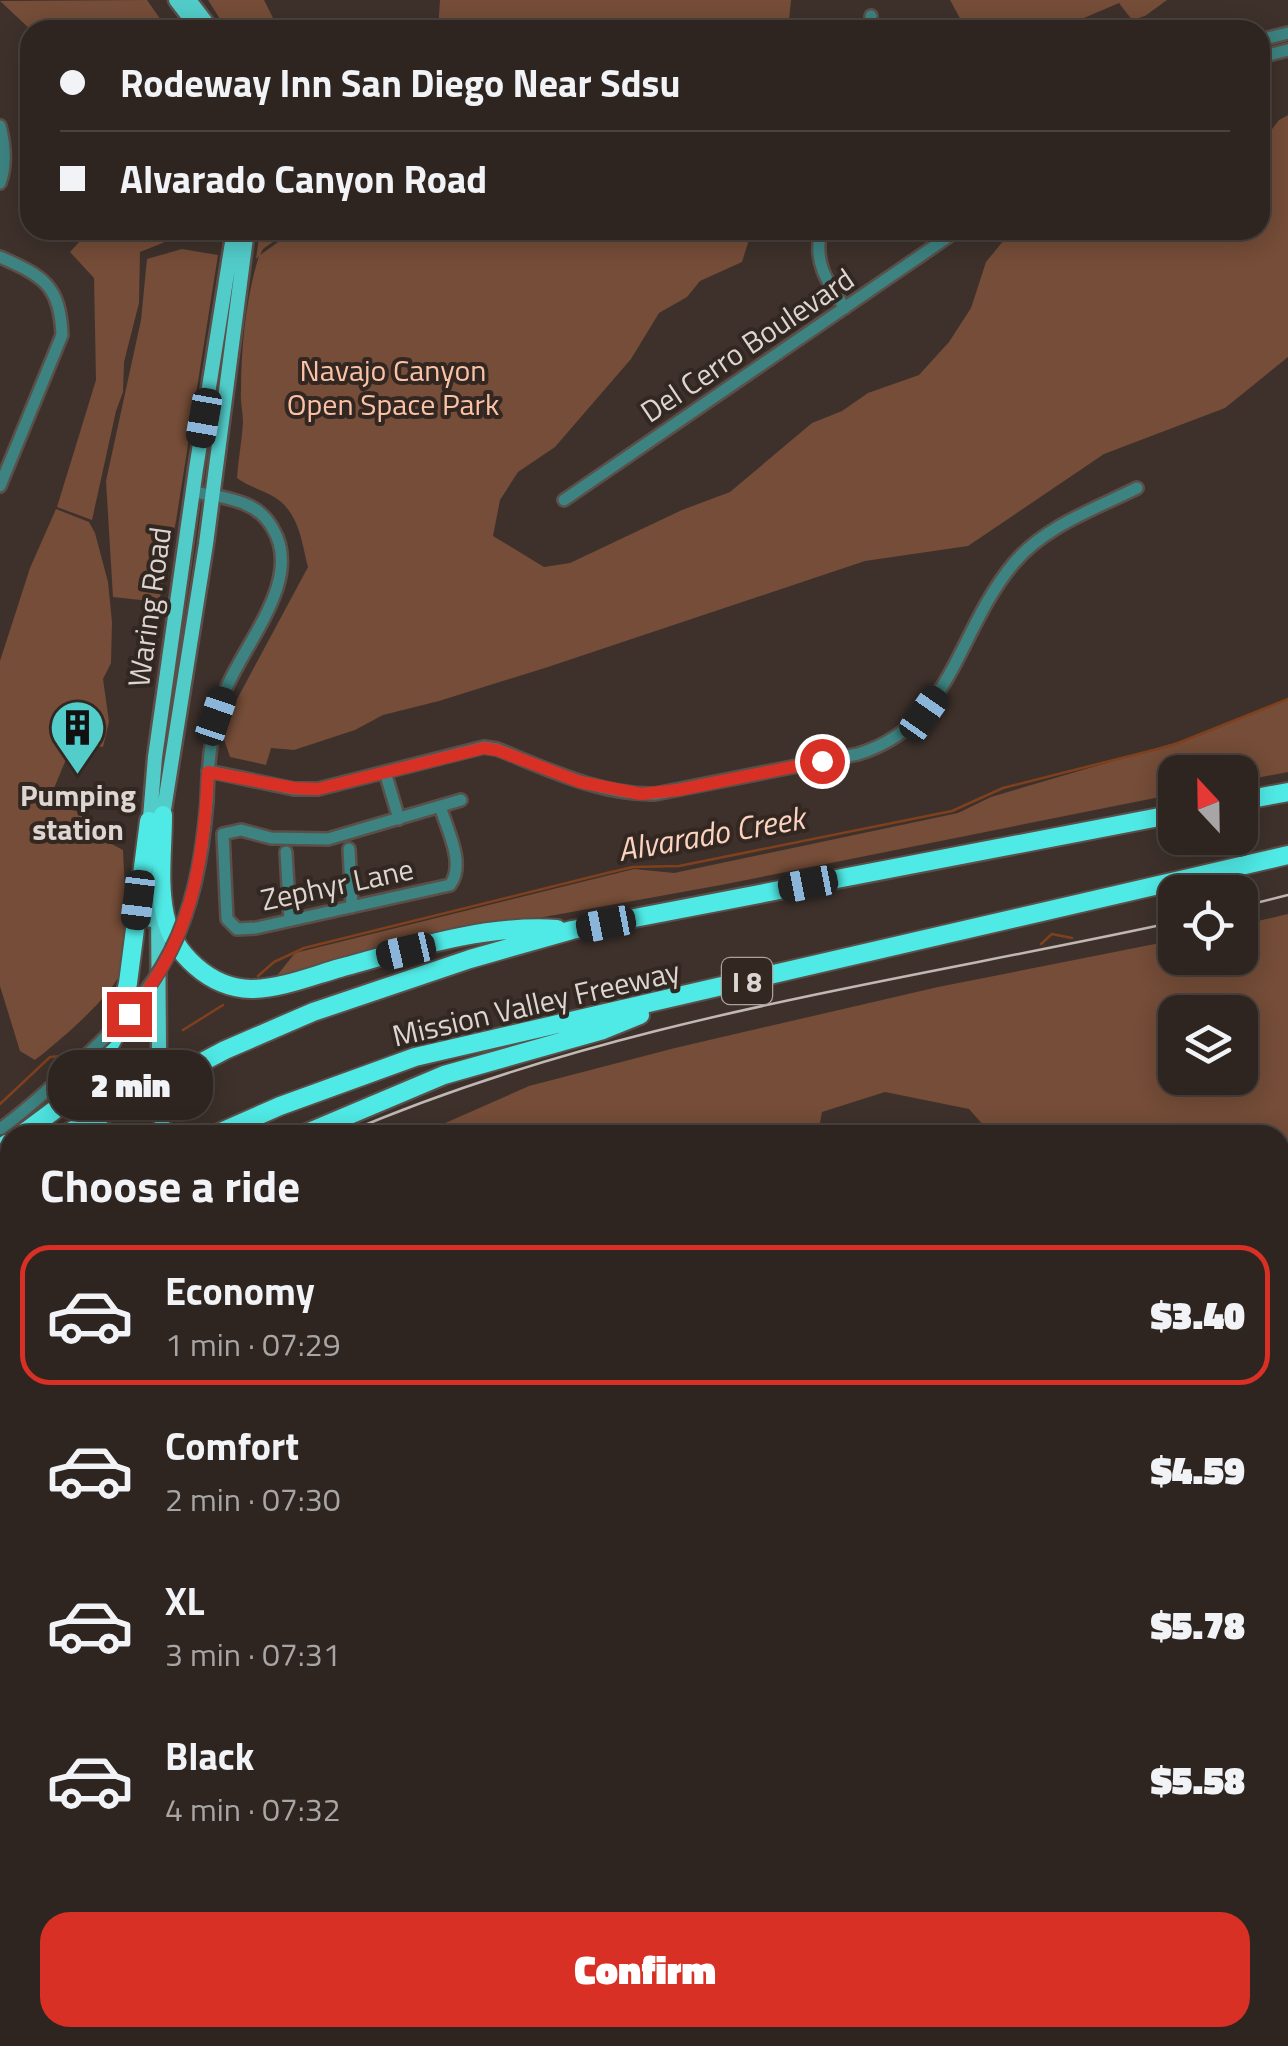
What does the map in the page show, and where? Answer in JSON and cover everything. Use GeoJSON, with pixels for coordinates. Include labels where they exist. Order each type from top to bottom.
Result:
{"type":"FeatureCollection","features":[{"type":"Feature","properties":{"kind":"highway"},"geometry":{"type":"LineString","coordinates":[[1258,798],[1288,792]]}},
{"type":"Feature","properties":{"kind":"highway","name":"Mission Valley Freeway"},"geometry":{"type":"LineString","coordinates":[[83,1125],[225,1050],[313,1012],[395,982],[572,930],[1158,817]]}},
{"type":"Feature","properties":{"kind":"highway"},"geometry":{"type":"LineString","coordinates":[[156,818],[164,915],[172,934],[183,954],[199,970],[236,987],[269,987],[371,959],[522,926],[572,930]]}},
{"type":"Feature","properties":{"kind":"highway"},"geometry":{"type":"LineString","coordinates":[[34,1125],[72,1096],[98,1066],[117,1031],[156,818]]}},
{"type":"Feature","properties":{"kind":"highway","name":"Mission Valley Freeway"},"geometry":{"type":"LineString","coordinates":[[237,1125],[415,1057],[1288,855]]}},
{"type":"Feature","properties":{"kind":"highway"},"geometry":{"type":"LineString","coordinates":[[326,1125],[444,1075],[603,1030],[682,997]]}},
{"type":"Feature","properties":{"kind":"main road"},"geometry":{"type":"LineString","coordinates":[[176,0],[191,20]]}},
{"type":"Feature","properties":{"kind":"main road"},"geometry":{"type":"LineString","coordinates":[[189,0],[204,20]]}},
{"type":"Feature","properties":{"kind":"main road","name":"Waring Road"},"geometry":{"type":"LineString","coordinates":[[162,1125],[156,818],[193,492],[232,240]]}},
{"type":"Feature","properties":{"kind":"main road","name":"Waring Road"},"geometry":{"type":"LineString","coordinates":[[156,818],[206,544],[246,240]]}},
{"type":"Feature","properties":{"kind":"street"},"geometry":{"type":"LineString","coordinates":[[871,16],[871,20]]}},
{"type":"Feature","properties":{"kind":"street"},"geometry":{"type":"LineString","coordinates":[[0,126],[4,170],[0,182]]}},
{"type":"Feature","properties":{"kind":"street"},"geometry":{"type":"LineString","coordinates":[[818,240],[816,248],[822,272],[845,308]]}},
{"type":"Feature","properties":{"kind":"street","name":"Del Cerro Boulevard"},"geometry":{"type":"LineString","coordinates":[[564,500],[944,240]]}},
{"type":"Feature","properties":{"kind":"street"},"geometry":{"type":"LineString","coordinates":[[0,256],[33,271],[48,284],[61,308],[62,335],[0,486]]}},
{"type":"Feature","properties":{"kind":"street"},"geometry":{"type":"LineString","coordinates":[[208,772],[307,790],[484,748],[580,782],[655,794],[879,748],[906,732],[924,714],[1011,566],[1050,531],[1138,488]]}},
{"type":"Feature","properties":{"kind":"street"},"geometry":{"type":"LineString","coordinates":[[5,1125],[112,1034],[146,994],[189,909],[202,858],[216,716],[224,692],[280,586],[284,562],[280,541],[267,518],[249,505],[193,492]]}},
{"type":"Feature","properties":{"kind":"street"},"geometry":{"type":"LineString","coordinates":[[385,772],[399,819],[461,800]]}},
{"type":"Feature","properties":{"kind":"street","name":"Zephyr Lane"},"geometry":{"type":"LineString","coordinates":[[399,819],[328,839],[271,838],[241,830],[223,834],[228,920],[237,929],[450,885],[457,876],[457,863],[440,806]]}},
{"type":"Feature","properties":{"kind":"street"},"geometry":{"type":"LineString","coordinates":[[349,849],[352,906]]}},
{"type":"Feature","properties":{"kind":"street"},"geometry":{"type":"LineString","coordinates":[[286,852],[290,920]]}},
{"type":"Feature","properties":{"kind":"green space"},"geometry":{"type":"Polygon","coordinates":[[[147,0],[161,20],[20,20],[0,1],[147,0]]]}},
{"type":"Feature","properties":{"kind":"green space"},"geometry":{"type":"Polygon","coordinates":[[[208,0],[264,0],[274,20],[221,20],[208,0]]]}},
{"type":"Feature","properties":{"kind":"green space"},"geometry":{"type":"Polygon","coordinates":[[[440,0],[791,0],[789,20],[439,20],[440,0]]]}},
{"type":"Feature","properties":{"kind":"green space"},"geometry":{"type":"Polygon","coordinates":[[[950,0],[1167,0],[1132,20],[1119,3],[1079,20],[961,20],[950,0]]]}},
{"type":"Feature","properties":{"kind":"green space","name":"Navajo Canyon Open Space Park"},"geometry":{"type":"Polygon","coordinates":[[[1288,115],[1288,357],[1225,408],[1104,454],[968,546],[865,561],[548,667],[383,715],[355,730],[294,750],[271,748],[266,765],[230,757],[224,739],[236,701],[308,567],[299,532],[287,508],[237,478],[243,423],[243,340],[259,240],[276,240],[260,255],[281,240],[749,240],[742,262],[700,281],[687,297],[659,313],[631,359],[555,447],[518,472],[500,500],[493,536],[544,567],[570,563],[682,510],[730,492],[812,423],[842,411],[868,393],[919,375],[949,342],[971,308],[986,262],[1004,240],[1270,240],[1270,132],[1288,115]]]}},
{"type":"Feature","properties":{"kind":"green space"},"geometry":{"type":"Polygon","coordinates":[[[170,240],[140,252],[139,303],[124,362],[123,392],[92,520],[57,507],[96,380],[94,278],[70,252],[80,241],[170,240]]]}},
{"type":"Feature","properties":{"kind":"green space"},"geometry":{"type":"Polygon","coordinates":[[[182,249],[218,255],[176,521],[159,602],[113,597],[106,481],[141,320],[147,259],[182,249]]]}},
{"type":"Feature","properties":{"kind":"green space"},"geometry":{"type":"Polygon","coordinates":[[[56,509],[89,522],[95,533],[108,582],[112,622],[111,663],[103,679],[109,722],[103,747],[73,743],[49,800],[50,806],[82,812],[82,838],[100,838],[123,850],[126,943],[122,969],[108,992],[35,1060],[20,1051],[0,986],[0,661],[30,568],[56,509]]]}},
{"type":"Feature","properties":{"kind":"green space"},"geometry":{"type":"Polygon","coordinates":[[[1288,699],[1288,772],[1258,778],[1258,755],[1158,755],[1158,797],[721,885],[456,933],[275,978],[295,953],[634,869],[674,873],[958,813],[991,797],[1201,735],[1288,699]]]}},
{"type":"Feature","properties":{"kind":"green space"},"geometry":{"type":"Polygon","coordinates":[[[1288,914],[1288,1125],[983,1125],[969,1109],[885,1092],[822,1112],[820,1125],[441,1125],[529,1086],[938,987],[1158,943],[1158,975],[1258,975],[1258,921],[1288,914]]]}},
{"type":"Feature","properties":{"kind":"waterway","name":"Alvarado Creek"},"geometry":{"type":"LineString","coordinates":[[258,976],[274,962],[304,948],[607,873],[633,867],[679,866],[952,811],[1003,788],[1173,745],[1288,699]]}},
{"type":"Feature","properties":{"kind":"waterway"},"geometry":{"type":"LineString","coordinates":[[1041,944],[1052,934],[1072,938]]}},
{"type":"Feature","properties":{"kind":"waterway","name":"Alvarado Creek"},"geometry":{"type":"LineString","coordinates":[[183,1030],[223,1005]]}},
{"type":"Feature","properties":{"kind":"waterway","name":"Alvarado Creek"},"geometry":{"type":"LineString","coordinates":[[0,1104],[50,1057],[63,1056]]}},
{"type":"Feature","properties":{"kind":"waterway","name":"Alvarado Creek"},"geometry":{"type":"LineString","coordinates":[[106,1071],[131,1060]]}},
{"type":"Feature","properties":{"kind":"tram line"},"geometry":{"type":"LineString","coordinates":[[1258,902],[1288,895]]}},
{"type":"Feature","properties":{"kind":"tram line"},"geometry":{"type":"LineString","coordinates":[[366,1125],[442,1095],[647,1033],[1158,925]]}},
{"type":"Feature","properties":{"kind":"place","name":"Pumping station"},"geometry":{"type":"Point","coordinates":[78,776]}},
{"type":"Feature","properties":{"kind":"route"},"geometry":{"type":"LineString","coordinates":[[129,1014],[170,955],[189,909],[202,858],[208,772],[307,790],[484,748],[580,782],[655,794],[822,761]]}}]}
